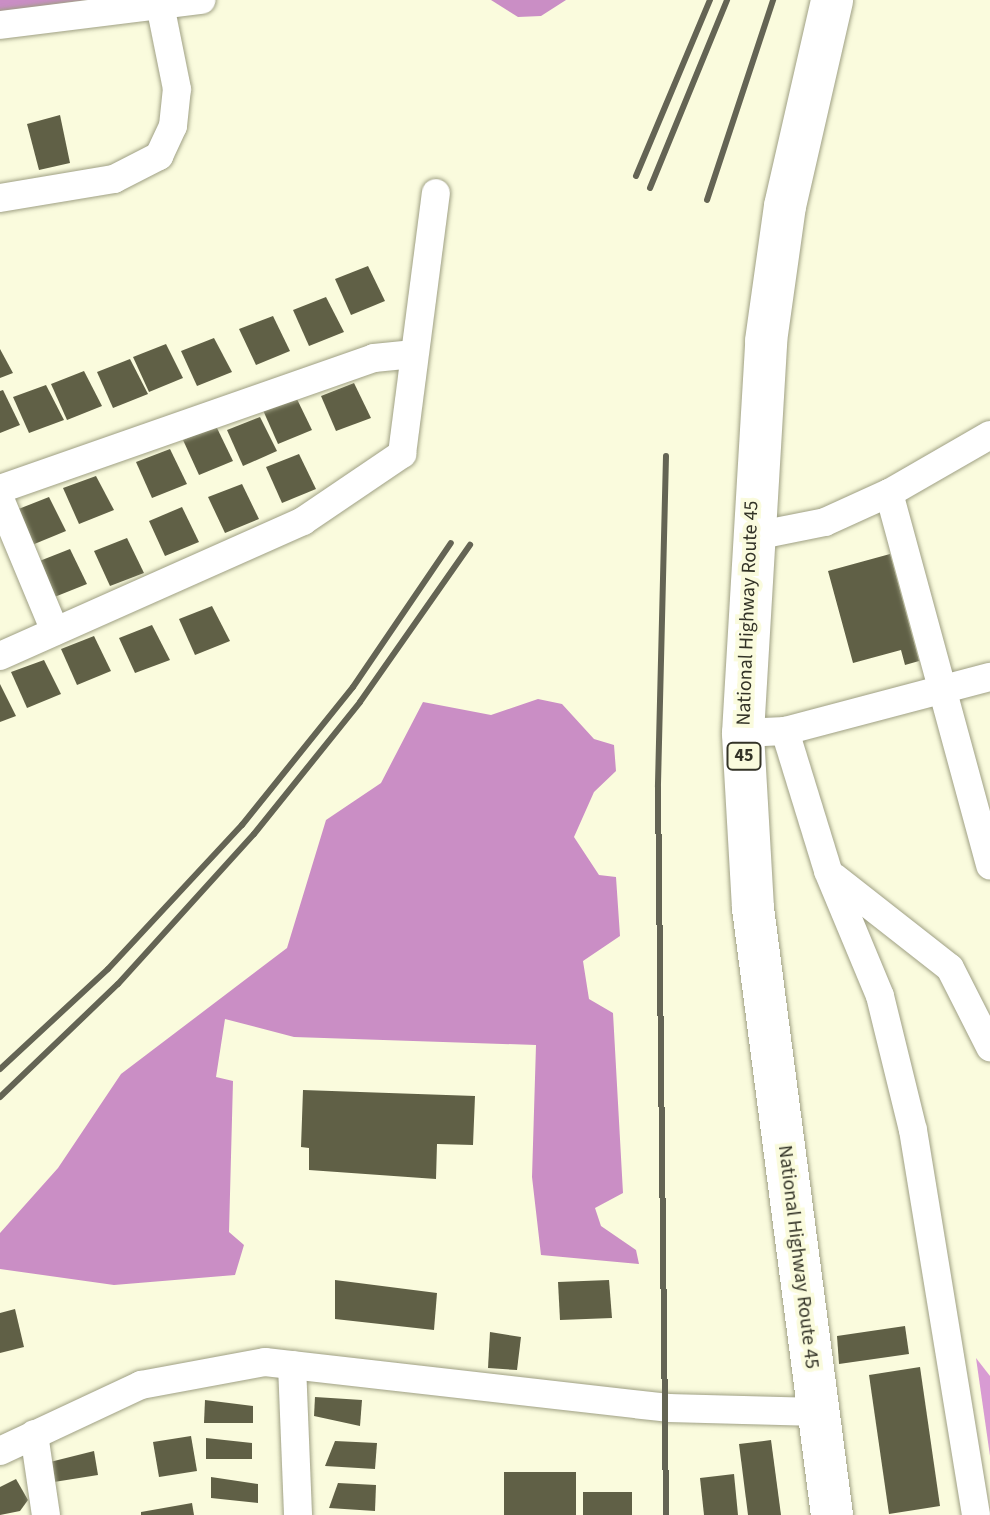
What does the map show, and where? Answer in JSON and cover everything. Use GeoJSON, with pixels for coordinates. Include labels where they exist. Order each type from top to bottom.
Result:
{"type":"FeatureCollection","features":[{"type":"Feature","properties":{"kind":"highway","name":"National Highway Route 45"},"geometry":{"type":"LineString","coordinates":[[832,0],[785,206],[750,537],[743,733],[753,908],[832,1515]]}},
{"type":"Feature","properties":{"kind":"street"},"geometry":{"type":"LineString","coordinates":[[0,25],[201,0]]}},
{"type":"Feature","properties":{"kind":"street"},"geometry":{"type":"LineString","coordinates":[[0,198],[114,179],[159,156],[173,126],[177,89],[160,5]]}},
{"type":"Feature","properties":{"kind":"street"},"geometry":{"type":"LineString","coordinates":[[0,656],[252,546],[378,474],[402,454],[436,193]]}},
{"type":"Feature","properties":{"kind":"street"},"geometry":{"type":"LineString","coordinates":[[0,489],[374,358],[414,354]]}},
{"type":"Feature","properties":{"kind":"street"},"geometry":{"type":"LineString","coordinates":[[750,537],[825,522],[889,493],[990,435]]}},
{"type":"Feature","properties":{"kind":"street"},"geometry":{"type":"LineString","coordinates":[[889,493],[945,689],[990,866]]}},
{"type":"Feature","properties":{"kind":"street"},"geometry":{"type":"LineString","coordinates":[[0,499],[55,631]]}},
{"type":"Feature","properties":{"kind":"street"},"geometry":{"type":"LineString","coordinates":[[743,733],[785,731],[990,677]]}},
{"type":"Feature","properties":{"kind":"street"},"geometry":{"type":"LineString","coordinates":[[785,731],[828,871],[880,996],[913,1130],[976,1515]]}},
{"type":"Feature","properties":{"kind":"street"},"geometry":{"type":"LineString","coordinates":[[828,871],[950,968],[990,1047]]}},
{"type":"Feature","properties":{"kind":"street"},"geometry":{"type":"LineString","coordinates":[[0,1451],[183,1373],[292,1365],[668,1408],[818,1412]]}},
{"type":"Feature","properties":{"kind":"street"},"geometry":{"type":"LineString","coordinates":[[292,1365],[298,1515]]}},
{"type":"Feature","properties":{"kind":"street"},"geometry":{"type":"LineString","coordinates":[[34,1434],[46,1515]]}},
{"type":"Feature","properties":{"kind":"shaded area"},"geometry":{"type":"Polygon","coordinates":[[[0,0],[87,0],[0,12],[0,0]]]}},
{"type":"Feature","properties":{"kind":"shaded area"},"geometry":{"type":"Polygon","coordinates":[[[491,0],[566,0],[541,16],[518,17],[491,0]]]}},
{"type":"Feature","properties":{"kind":"shaded area"},"geometry":{"type":"Polygon","coordinates":[[[538,699],[562,704],[594,739],[614,745],[616,771],[594,792],[574,837],[599,875],[616,877],[620,936],[583,961],[589,999],[613,1013],[623,1193],[595,1208],[601,1226],[636,1250],[639,1264],[541,1255],[532,1177],[536,1045],[294,1037],[225,1019],[216,1077],[233,1081],[229,1232],[244,1245],[235,1275],[114,1285],[0,1269],[0,1233],[58,1168],[121,1074],[287,948],[326,820],[381,783],[423,702],[491,715],[538,699]]]}},
{"type":"Feature","properties":{"kind":"shaded area"},"geometry":{"type":"Polygon","coordinates":[[[976,1358],[990,1376],[990,1456],[976,1358]]]}},
{"type":"Feature","properties":{"kind":"building"},"geometry":{"type":"Polygon","coordinates":[[[60,115],[70,163],[39,170],[27,124],[60,115]]]}},
{"type":"Feature","properties":{"kind":"building"},"geometry":{"type":"Polygon","coordinates":[[[368,266],[385,301],[351,315],[335,279],[368,266]]]}},
{"type":"Feature","properties":{"kind":"building"},"geometry":{"type":"Polygon","coordinates":[[[326,297],[344,332],[309,346],[293,310],[326,297]]]}},
{"type":"Feature","properties":{"kind":"building"},"geometry":{"type":"Polygon","coordinates":[[[273,316],[290,351],[256,365],[239,329],[273,316]]]}},
{"type":"Feature","properties":{"kind":"building"},"geometry":{"type":"Polygon","coordinates":[[[214,338],[232,372],[197,386],[181,351],[214,338]]]}},
{"type":"Feature","properties":{"kind":"building"},"geometry":{"type":"Polygon","coordinates":[[[166,344],[183,378],[149,392],[133,357],[166,344]]]}},
{"type":"Feature","properties":{"kind":"building"},"geometry":{"type":"Polygon","coordinates":[[[0,349],[13,373],[0,378],[0,349]]]}},
{"type":"Feature","properties":{"kind":"building"},"geometry":{"type":"Polygon","coordinates":[[[130,359],[148,394],[113,408],[97,372],[130,359]]]}},
{"type":"Feature","properties":{"kind":"building"},"geometry":{"type":"Polygon","coordinates":[[[84,371],[102,406],[67,420],[51,384],[84,371]]]}},
{"type":"Feature","properties":{"kind":"building"},"geometry":{"type":"Polygon","coordinates":[[[354,383],[371,418],[336,431],[321,396],[354,383]]]}},
{"type":"Feature","properties":{"kind":"building"},"geometry":{"type":"Polygon","coordinates":[[[46,385],[64,420],[29,433],[13,397],[46,385]]]}},
{"type":"Feature","properties":{"kind":"building"},"geometry":{"type":"Polygon","coordinates":[[[3,390],[20,425],[0,433],[0,391],[3,390]]]}},
{"type":"Feature","properties":{"kind":"building"},"geometry":{"type":"Polygon","coordinates":[[[295,395],[312,430],[278,444],[262,408],[295,395]]]}},
{"type":"Feature","properties":{"kind":"building"},"geometry":{"type":"Polygon","coordinates":[[[260,417],[277,451],[243,466],[227,430],[260,417]]]}},
{"type":"Feature","properties":{"kind":"building"},"geometry":{"type":"Polygon","coordinates":[[[216,426],[233,461],[199,475],[183,440],[216,426]]]}},
{"type":"Feature","properties":{"kind":"building"},"geometry":{"type":"Polygon","coordinates":[[[170,449],[187,484],[152,498],[136,462],[170,449]]]}},
{"type":"Feature","properties":{"kind":"building"},"geometry":{"type":"Polygon","coordinates":[[[299,454],[316,489],[282,503],[266,467],[299,454]]]}},
{"type":"Feature","properties":{"kind":"building"},"geometry":{"type":"Polygon","coordinates":[[[96,476],[114,510],[79,524],[63,488],[96,476]]]}},
{"type":"Feature","properties":{"kind":"building"},"geometry":{"type":"Polygon","coordinates":[[[242,484],[259,519],[225,533],[208,497],[242,484]]]}},
{"type":"Feature","properties":{"kind":"building"},"geometry":{"type":"Polygon","coordinates":[[[49,497],[66,531],[32,545],[16,510],[49,497]]]}},
{"type":"Feature","properties":{"kind":"building"},"geometry":{"type":"Polygon","coordinates":[[[182,507],[199,542],[165,556],[149,521],[182,507]]]}},
{"type":"Feature","properties":{"kind":"building"},"geometry":{"type":"Polygon","coordinates":[[[127,538],[144,573],[110,586],[94,551],[127,538]]]}},
{"type":"Feature","properties":{"kind":"building"},"geometry":{"type":"Polygon","coordinates":[[[70,549],[87,584],[52,598],[37,562],[70,549]]]}},
{"type":"Feature","properties":{"kind":"building"},"geometry":{"type":"Polygon","coordinates":[[[890,554],[919,661],[905,665],[901,650],[853,663],[828,571],[890,554]]]}},
{"type":"Feature","properties":{"kind":"building"},"geometry":{"type":"Polygon","coordinates":[[[212,606],[230,641],[195,655],[179,619],[212,606]]]}},
{"type":"Feature","properties":{"kind":"building"},"geometry":{"type":"Polygon","coordinates":[[[152,625],[170,660],[135,673],[119,638],[152,625]]]}},
{"type":"Feature","properties":{"kind":"building"},"geometry":{"type":"Polygon","coordinates":[[[94,636],[111,671],[77,685],[61,649],[94,636]]]}},
{"type":"Feature","properties":{"kind":"building"},"geometry":{"type":"Polygon","coordinates":[[[44,660],[61,694],[27,708],[11,672],[44,660]]]}},
{"type":"Feature","properties":{"kind":"building"},"geometry":{"type":"Polygon","coordinates":[[[0,684],[16,716],[0,722],[0,684]]]}},
{"type":"Feature","properties":{"kind":"building"},"geometry":{"type":"Polygon","coordinates":[[[303,1090],[475,1096],[473,1145],[437,1144],[436,1179],[309,1170],[309,1148],[301,1147],[303,1090]]]}},
{"type":"Feature","properties":{"kind":"building"},"geometry":{"type":"Polygon","coordinates":[[[335,1280],[437,1293],[434,1330],[335,1319],[335,1280]]]}},
{"type":"Feature","properties":{"kind":"building"},"geometry":{"type":"Polygon","coordinates":[[[609,1280],[612,1318],[560,1320],[558,1282],[609,1280]]]}},
{"type":"Feature","properties":{"kind":"building"},"geometry":{"type":"Polygon","coordinates":[[[15,1309],[24,1347],[0,1353],[0,1313],[15,1309]]]}},
{"type":"Feature","properties":{"kind":"building"},"geometry":{"type":"Polygon","coordinates":[[[905,1326],[909,1354],[839,1364],[837,1336],[905,1326]]]}},
{"type":"Feature","properties":{"kind":"building"},"geometry":{"type":"Polygon","coordinates":[[[490,1332],[521,1337],[517,1370],[488,1368],[490,1332]]]}},
{"type":"Feature","properties":{"kind":"building"},"geometry":{"type":"Polygon","coordinates":[[[920,1367],[940,1506],[889,1514],[869,1375],[920,1367]]]}},
{"type":"Feature","properties":{"kind":"building"},"geometry":{"type":"Polygon","coordinates":[[[315,1397],[362,1400],[360,1426],[314,1416],[315,1397]]]}},
{"type":"Feature","properties":{"kind":"building"},"geometry":{"type":"Polygon","coordinates":[[[205,1400],[253,1406],[253,1423],[204,1423],[205,1400]]]}},
{"type":"Feature","properties":{"kind":"building"},"geometry":{"type":"Polygon","coordinates":[[[191,1436],[197,1471],[159,1477],[153,1442],[191,1436]]]}},
{"type":"Feature","properties":{"kind":"building"},"geometry":{"type":"Polygon","coordinates":[[[206,1438],[252,1443],[252,1459],[206,1459],[206,1438]]]}},
{"type":"Feature","properties":{"kind":"building"},"geometry":{"type":"Polygon","coordinates":[[[771,1440],[781,1515],[748,1515],[739,1444],[771,1440]]]}},
{"type":"Feature","properties":{"kind":"building"},"geometry":{"type":"Polygon","coordinates":[[[335,1441],[377,1443],[375,1469],[325,1466],[335,1441]]]}},
{"type":"Feature","properties":{"kind":"building"},"geometry":{"type":"Polygon","coordinates":[[[94,1451],[98,1475],[54,1482],[50,1462],[94,1451]]]}},
{"type":"Feature","properties":{"kind":"building"},"geometry":{"type":"Polygon","coordinates":[[[504,1472],[576,1472],[576,1515],[504,1515],[504,1472]]]}},
{"type":"Feature","properties":{"kind":"building"},"geometry":{"type":"Polygon","coordinates":[[[734,1474],[738,1515],[704,1515],[700,1478],[734,1474]]]}},
{"type":"Feature","properties":{"kind":"building"},"geometry":{"type":"Polygon","coordinates":[[[211,1477],[258,1484],[258,1503],[211,1498],[211,1477]]]}},
{"type":"Feature","properties":{"kind":"building"},"geometry":{"type":"Polygon","coordinates":[[[16,1479],[28,1500],[20,1511],[0,1515],[0,1487],[16,1479]]]}},
{"type":"Feature","properties":{"kind":"building"},"geometry":{"type":"Polygon","coordinates":[[[338,1483],[376,1485],[375,1511],[329,1508],[338,1483]]]}},
{"type":"Feature","properties":{"kind":"building"},"geometry":{"type":"Polygon","coordinates":[[[583,1492],[632,1492],[632,1515],[583,1515],[583,1492]]]}},
{"type":"Feature","properties":{"kind":"building"},"geometry":{"type":"Polygon","coordinates":[[[192,1503],[194,1515],[141,1515],[141,1512],[192,1503]]]}},
{"type":"Feature","properties":{"kind":"railway"},"geometry":{"type":"LineString","coordinates":[[636,176],[710,0]]}},
{"type":"Feature","properties":{"kind":"railway"},"geometry":{"type":"LineString","coordinates":[[650,188],[727,0]]}},
{"type":"Feature","properties":{"kind":"railway"},"geometry":{"type":"LineString","coordinates":[[707,200],[773,0]]}},
{"type":"Feature","properties":{"kind":"railway"},"geometry":{"type":"LineString","coordinates":[[666,456],[658,787],[666,1515]]}},
{"type":"Feature","properties":{"kind":"railway"},"geometry":{"type":"LineString","coordinates":[[0,1069],[108,969],[242,825],[353,687],[451,543]]}},
{"type":"Feature","properties":{"kind":"railway"},"geometry":{"type":"LineString","coordinates":[[0,1097],[118,984],[254,834],[360,702],[470,545]]}}]}
